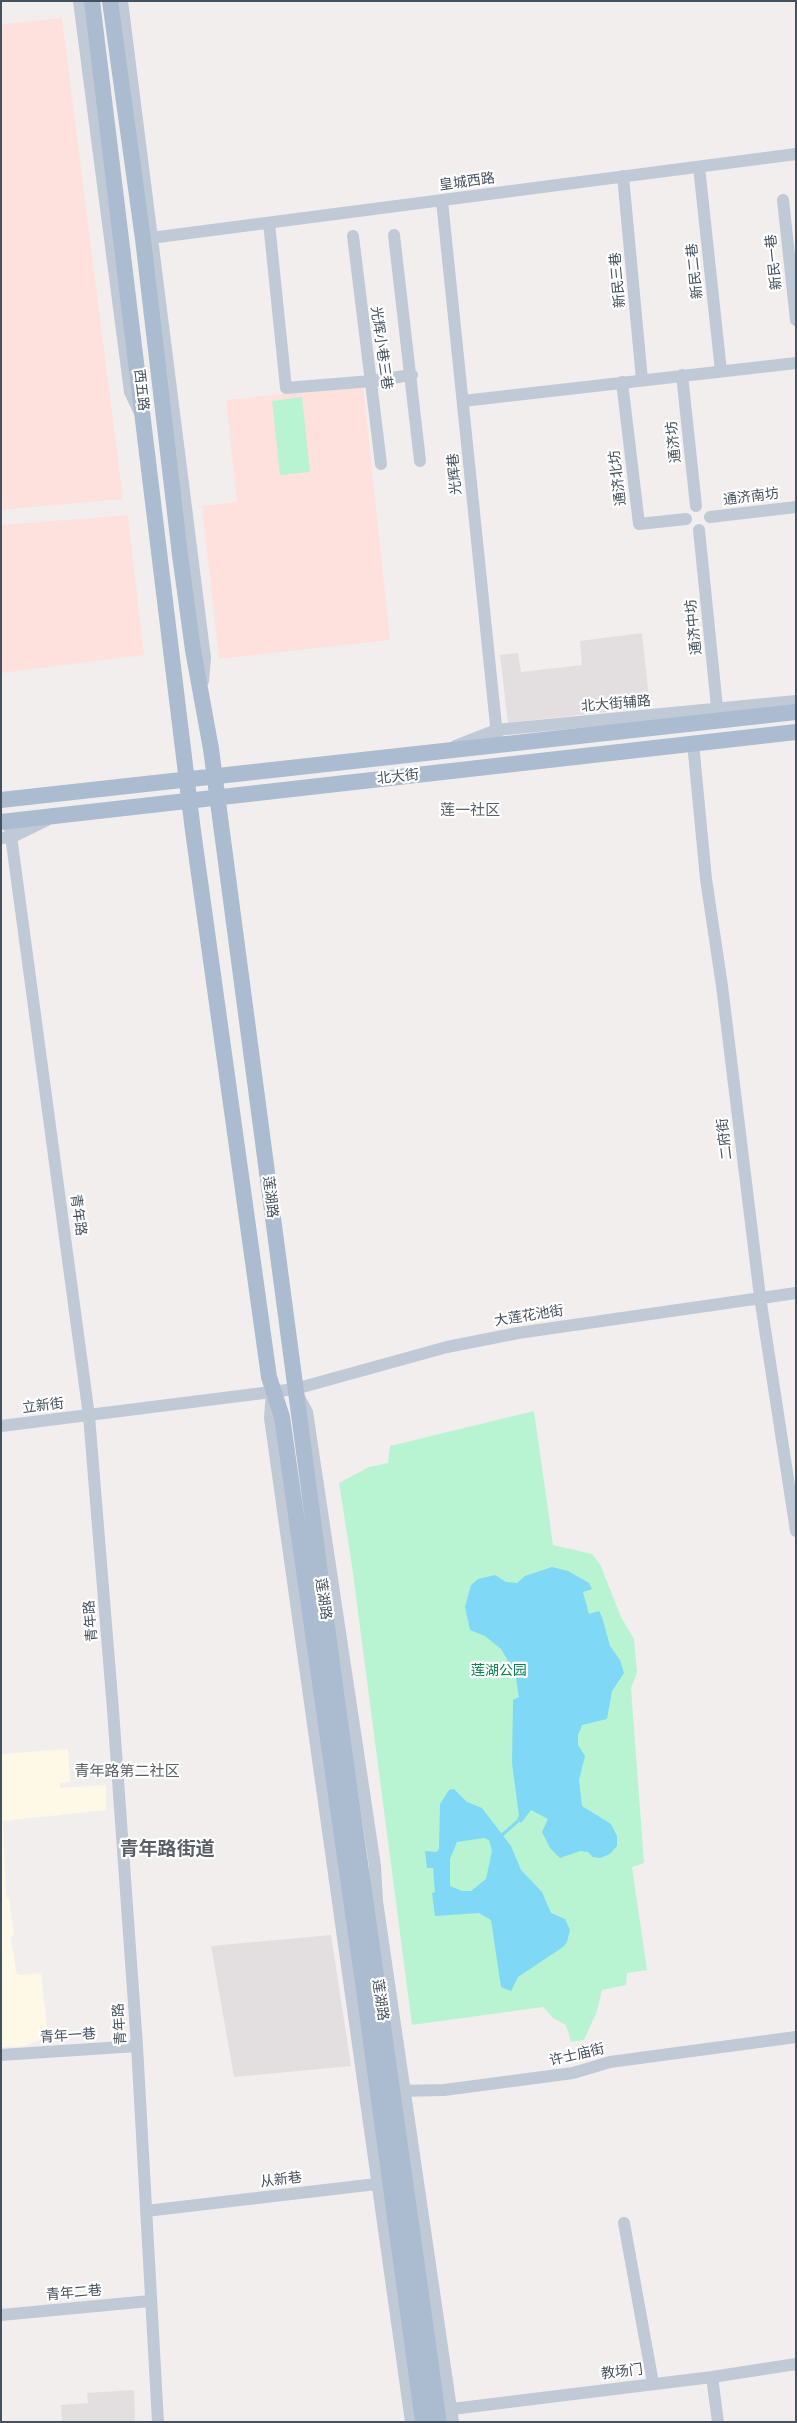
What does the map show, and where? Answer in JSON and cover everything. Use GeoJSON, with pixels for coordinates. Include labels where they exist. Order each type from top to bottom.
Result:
{"type":"FeatureCollection","features":[{"type":"Feature","properties":{"kind":"main road","name":"西五路"},"geometry":{"type":"LineString","coordinates":[[92,1],[188,778]]}},
{"type":"Feature","properties":{"kind":"main road","name":"西五路"},"geometry":{"type":"LineString","coordinates":[[110,1],[147,238],[180,555],[214,775]]}},
{"type":"Feature","properties":{"kind":"main road","name":"北大街"},"geometry":{"type":"LineString","coordinates":[[1,800],[443,751],[497,737],[718,715],[796,712]]}},
{"type":"Feature","properties":{"kind":"main road","name":"北大街"},"geometry":{"type":"LineString","coordinates":[[6,830],[56,816],[470,769],[693,747],[796,732]]}},
{"type":"Feature","properties":{"kind":"main road","name":"莲湖路"},"geometry":{"type":"LineString","coordinates":[[214,775],[334,1679],[398,2181],[423,2422]]}},
{"type":"Feature","properties":{"kind":"main road","name":"莲湖路"},"geometry":{"type":"LineString","coordinates":[[188,778],[272,1392],[283,1427],[386,2093]]}},
{"type":"Feature","properties":{"kind":"main road","name":"莲湖路"},"geometry":{"type":"LineString","coordinates":[[398,2181],[439,2422]]}},
{"type":"Feature","properties":{"kind":"street"},"geometry":{"type":"LineString","coordinates":[[79,1],[130,392],[145,422]]}},
{"type":"Feature","properties":{"kind":"street"},"geometry":{"type":"LineString","coordinates":[[122,1],[147,238]]}},
{"type":"Feature","properties":{"kind":"street","name":"皇城西路"},"geometry":{"type":"LineString","coordinates":[[147,238],[796,154]]}},
{"type":"Feature","properties":{"kind":"street","name":"新民二巷"},"geometry":{"type":"LineString","coordinates":[[699,167],[721,371]]}},
{"type":"Feature","properties":{"kind":"street","name":"新民三巷"},"geometry":{"type":"LineString","coordinates":[[623,176],[642,380]]}},
{"type":"Feature","properties":{"kind":"street","name":"新民一巷"},"geometry":{"type":"LineString","coordinates":[[783,200],[796,320]]}},
{"type":"Feature","properties":{"kind":"street","name":"光辉巷"},"geometry":{"type":"LineString","coordinates":[[442,201],[497,737]]}},
{"type":"Feature","properties":{"kind":"street"},"geometry":{"type":"LineString","coordinates":[[269,223],[286,388],[371,381],[412,374]]}},
{"type":"Feature","properties":{"kind":"street"},"geometry":{"type":"LineString","coordinates":[[394,235],[412,374],[420,461]]}},
{"type":"Feature","properties":{"kind":"street","name":"光辉小巷三巷"},"geometry":{"type":"LineString","coordinates":[[353,236],[381,464]]}},
{"type":"Feature","properties":{"kind":"street"},"geometry":{"type":"LineString","coordinates":[[463,401],[796,363]]}},
{"type":"Feature","properties":{"kind":"street","name":"通济坊"},"geometry":{"type":"LineString","coordinates":[[682,375],[696,506]]}},
{"type":"Feature","properties":{"kind":"street","name":"通济北坊"},"geometry":{"type":"LineString","coordinates":[[622,382],[639,524],[686,519]]}},
{"type":"Feature","properties":{"kind":"street"},"geometry":{"type":"LineString","coordinates":[[696,506],[706,508],[710,517],[708,526],[699,530],[690,528],[686,519],[688,510],[696,506]]}},
{"type":"Feature","properties":{"kind":"street","name":"通济南坊"},"geometry":{"type":"LineString","coordinates":[[710,517],[796,507]]}},
{"type":"Feature","properties":{"kind":"street","name":"通济中坊"},"geometry":{"type":"LineString","coordinates":[[699,530],[718,715]]}},
{"type":"Feature","properties":{"kind":"street"},"geometry":{"type":"LineString","coordinates":[[718,715],[796,701]]}},
{"type":"Feature","properties":{"kind":"street"},"geometry":{"type":"LineString","coordinates":[[693,747],[796,739]]}},
{"type":"Feature","properties":{"kind":"street","name":"二府街"},"geometry":{"type":"LineString","coordinates":[[693,747],[706,879],[722,986],[760,1296],[796,1531]]}},
{"type":"Feature","properties":{"kind":"street","name":"青年路"},"geometry":{"type":"LineString","coordinates":[[6,830],[89,1416],[137,2046],[158,2422]]}},
{"type":"Feature","properties":{"kind":"street","name":"大莲花池街"},"geometry":{"type":"LineString","coordinates":[[272,1392],[295,1390],[447,1347],[518,1332],[760,1296],[796,1293]]}},
{"type":"Feature","properties":{"kind":"street","name":"立新街"},"geometry":{"type":"LineString","coordinates":[[1,1426],[272,1392]]}},
{"type":"Feature","properties":{"kind":"street","name":"许士庙街"},"geometry":{"type":"LineString","coordinates":[[386,2093],[444,2090],[573,2074],[610,2062],[796,2038]]}},
{"type":"Feature","properties":{"kind":"street","name":"青年一巷"},"geometry":{"type":"LineString","coordinates":[[1,2055],[137,2046]]}},
{"type":"Feature","properties":{"kind":"street"},"geometry":{"type":"LineString","coordinates":[[386,2093],[398,2181],[411,2422]]}},
{"type":"Feature","properties":{"kind":"street"},"geometry":{"type":"LineString","coordinates":[[398,2181],[452,2415]]}},
{"type":"Feature","properties":{"kind":"street","name":"从新巷"},"geometry":{"type":"LineString","coordinates":[[146,2211],[398,2181]]}},
{"type":"Feature","properties":{"kind":"street"},"geometry":{"type":"LineString","coordinates":[[624,2223],[653,2383]]}},
{"type":"Feature","properties":{"kind":"street","name":"青年二巷"},"geometry":{"type":"LineString","coordinates":[[1,2315],[150,2301]]}},
{"type":"Feature","properties":{"kind":"street","name":"教场门"},"geometry":{"type":"LineString","coordinates":[[452,2415],[653,2383],[712,2377],[796,2364]]}},
{"type":"Feature","properties":{"kind":"street"},"geometry":{"type":"LineString","coordinates":[[712,2377],[718,2422]]}},
{"type":"Feature","properties":{"kind":"shaded area"},"geometry":{"type":"Polygon","coordinates":[[[62,18],[123,499],[1,510],[1,24],[62,18]]]}},
{"type":"Feature","properties":{"kind":"shaded area"},"geometry":{"type":"Polygon","coordinates":[[[363,385],[390,640],[219,659],[202,506],[237,502],[226,400],[363,385]]]}},
{"type":"Feature","properties":{"kind":"shaded area"},"geometry":{"type":"Polygon","coordinates":[[[128,515],[144,655],[1,673],[1,525],[128,515]]]}},
{"type":"Feature","properties":{"kind":"shaded area"},"geometry":{"type":"Polygon","coordinates":[[[642,633],[650,707],[508,723],[500,655],[518,653],[521,672],[582,665],[580,641],[642,633]]]}},
{"type":"Feature","properties":{"kind":"shaded area"},"geometry":{"type":"Polygon","coordinates":[[[68,1749],[70,1782],[60,1783],[60,1788],[106,1785],[106,1810],[3,1821],[6,1897],[9,1898],[14,1936],[11,1937],[16,1971],[17,1974],[21,1975],[41,1973],[48,2034],[40,2035],[40,2040],[26,2046],[1,2047],[1,1754],[68,1749]]]}},
{"type":"Feature","properties":{"kind":"shaded area"},"geometry":{"type":"Polygon","coordinates":[[[331,1935],[351,2066],[234,2077],[211,1946],[331,1935]]]}},
{"type":"Feature","properties":{"kind":"shaded area"},"geometry":{"type":"Polygon","coordinates":[[[134,2390],[135,2422],[62,2422],[61,2405],[88,2403],[87,2393],[134,2390]]]}},
{"type":"Feature","properties":{"kind":"green space"},"geometry":{"type":"Polygon","coordinates":[[[302,397],[310,472],[280,475],[272,401],[302,397]]]}},
{"type":"Feature","properties":{"kind":"green space","name":"莲湖公园"},"geometry":{"type":"Polygon","coordinates":[[[534,1411],[553,1545],[592,1554],[600,1564],[621,1617],[634,1639],[637,1673],[631,1688],[644,1863],[632,1867],[647,1970],[627,1973],[626,1985],[602,1990],[597,2011],[584,2040],[571,2042],[566,2025],[553,2018],[543,2007],[412,2025],[352,1566],[339,1483],[369,1467],[388,1463],[390,1446],[534,1411]]]}},
{"type":"Feature","properties":{"kind":"water","name":"莲湖公园"},"geometry":{"type":"Polygon","coordinates":[[[552,1567],[568,1571],[589,1583],[592,1589],[583,1592],[589,1614],[599,1611],[610,1646],[620,1660],[624,1673],[612,1691],[607,1719],[582,1725],[578,1735],[578,1745],[585,1756],[579,1780],[582,1806],[611,1824],[617,1836],[617,1846],[610,1854],[600,1858],[593,1857],[588,1852],[580,1851],[560,1858],[550,1848],[542,1832],[548,1819],[531,1810],[521,1823],[517,1819],[519,1816],[512,1763],[513,1700],[519,1697],[515,1673],[509,1674],[507,1659],[501,1649],[485,1636],[470,1630],[465,1607],[471,1585],[478,1579],[495,1575],[506,1582],[517,1583],[525,1576],[552,1567]]]}},
{"type":"Feature","properties":{"kind":"water"},"geometry":{"type":"Polygon","coordinates":[[[454,1789],[467,1802],[482,1808],[511,1846],[521,1870],[542,1892],[551,1913],[565,1919],[570,1930],[567,1942],[563,1947],[518,1977],[511,1991],[501,1987],[491,1920],[479,1913],[435,1916],[432,1893],[435,1892],[433,1868],[427,1868],[425,1851],[436,1852],[439,1849],[440,1804],[449,1790],[454,1789]],[[484,1838],[457,1842],[450,1859],[450,1886],[462,1891],[471,1891],[486,1879],[492,1851],[489,1840],[484,1838]]]}},
{"type":"Feature","properties":{"kind":"waterway"},"geometry":{"type":"LineString","coordinates":[[502,1835],[518,1821]]}},
{"type":"Feature","properties":{"kind":"district","name":"莲一社区"},"geometry":{"type":"Point","coordinates":[470,811]}},
{"type":"Feature","properties":{"kind":"district","name":"青年路第二社区"},"geometry":{"type":"Point","coordinates":[127,1772]}},
{"type":"Feature","properties":{"kind":"district","name":"青年路街道"},"geometry":{"type":"Point","coordinates":[167,1850]}}]}
